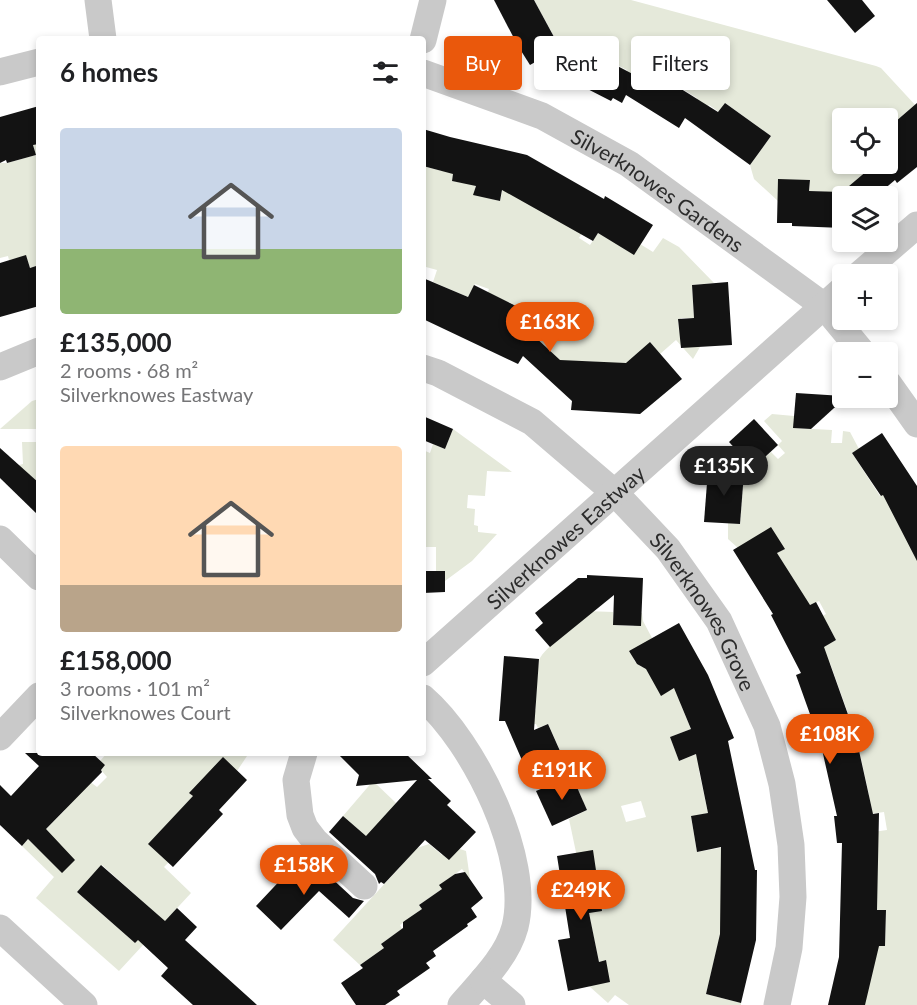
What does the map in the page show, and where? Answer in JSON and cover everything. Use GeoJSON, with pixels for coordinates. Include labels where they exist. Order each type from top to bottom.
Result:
{"type":"FeatureCollection","features":[{"type":"Feature","properties":{"kind":"street"},"geometry":{"type":"LineString","coordinates":[[98,0],[103,36]]}},
{"type":"Feature","properties":{"kind":"street"},"geometry":{"type":"LineString","coordinates":[[424,36],[433,0]]}},
{"type":"Feature","properties":{"kind":"street"},"geometry":{"type":"LineString","coordinates":[[0,72],[36,63]]}},
{"type":"Feature","properties":{"kind":"street","name":"Silverknowes Gardens"},"geometry":{"type":"LineString","coordinates":[[426,74],[542,116],[629,164],[832,296]]}},
{"type":"Feature","properties":{"kind":"street"},"geometry":{"type":"LineString","coordinates":[[872,264],[917,225]]}},
{"type":"Feature","properties":{"kind":"street","name":"Silverknowes Eastway"},"geometry":{"type":"LineString","coordinates":[[426,660],[832,298]]}},
{"type":"Feature","properties":{"kind":"street"},"geometry":{"type":"LineString","coordinates":[[0,367],[36,352]]}},
{"type":"Feature","properties":{"kind":"street","name":"Silverknowes Grove"},"geometry":{"type":"LineString","coordinates":[[426,369],[532,422],[615,493],[668,549],[719,621],[766,726],[782,784],[791,845],[793,897],[789,948],[777,1005]]}},
{"type":"Feature","properties":{"kind":"street"},"geometry":{"type":"LineString","coordinates":[[898,397],[917,424]]}},
{"type":"Feature","properties":{"kind":"street"},"geometry":{"type":"LineString","coordinates":[[0,539],[36,574]]}},
{"type":"Feature","properties":{"kind":"street"},"geometry":{"type":"LineString","coordinates":[[0,737],[36,699]]}},
{"type":"Feature","properties":{"kind":"street"},"geometry":{"type":"LineString","coordinates":[[426,701],[449,724],[491,795],[508,839],[516,871],[519,906],[515,928],[506,950],[461,1005]]}},
{"type":"Feature","properties":{"kind":"street"},"geometry":{"type":"LineString","coordinates":[[303,756],[296,780],[300,815],[305,828],[315,841],[364,886]]}},
{"type":"Feature","properties":{"kind":"street"},"geometry":{"type":"LineString","coordinates":[[0,928],[84,1005]]}},
{"type":"Feature","properties":{"kind":"street"},"geometry":{"type":"LineString","coordinates":[[483,980],[512,1005]]}},
{"type":"Feature","properties":{"kind":"shaded area"},"geometry":{"type":"Polygon","coordinates":[[[534,0],[631,0],[876,66],[881,68],[917,107],[910,109],[898,119],[898,108],[832,108],[832,174],[863,174],[853,183],[856,186],[832,186],[832,192],[809,191],[810,181],[778,201],[754,179],[750,165],[771,136],[725,103],[719,112],[709,105],[704,111],[693,105],[697,98],[684,90],[730,90],[730,36],[631,36],[632,90],[630,94],[622,80],[627,70],[619,66],[619,36],[554,36],[534,0]]]}},
{"type":"Feature","properties":{"kind":"shaded area"},"geometry":{"type":"Polygon","coordinates":[[[36,155],[36,266],[30,268],[26,256],[9,260],[8,256],[0,258],[0,163],[36,155]]]}},
{"type":"Feature","properties":{"kind":"shaded area"},"geometry":{"type":"Polygon","coordinates":[[[457,156],[452,181],[463,183],[477,181],[474,194],[500,201],[508,166],[591,218],[579,238],[590,245],[598,233],[640,244],[653,252],[663,238],[679,247],[714,283],[692,285],[694,318],[681,318],[678,322],[682,334],[700,336],[700,347],[693,359],[676,340],[660,354],[650,342],[655,372],[598,362],[575,361],[574,372],[531,342],[536,331],[516,322],[522,309],[509,302],[500,318],[481,307],[489,289],[475,284],[468,297],[433,282],[437,270],[426,267],[426,167],[442,171],[457,156]]]}},
{"type":"Feature","properties":{"kind":"shaded area"},"geometry":{"type":"Polygon","coordinates":[[[36,400],[36,429],[0,429],[36,400]]]}},
{"type":"Feature","properties":{"kind":"shaded area"},"geometry":{"type":"Polygon","coordinates":[[[772,414],[794,416],[794,428],[832,430],[831,443],[842,443],[843,431],[850,432],[859,449],[852,453],[880,496],[888,491],[917,557],[917,1005],[865,1005],[859,945],[885,946],[886,911],[877,910],[873,832],[887,830],[884,812],[870,814],[869,795],[856,736],[830,663],[814,652],[836,640],[829,627],[815,620],[826,614],[819,601],[808,606],[777,553],[784,549],[738,548],[728,539],[728,523],[740,524],[744,473],[735,472],[747,462],[753,468],[771,452],[778,459],[785,453],[778,445],[782,441],[764,421],[772,414]]]}},
{"type":"Feature","properties":{"kind":"shaded area"},"geometry":{"type":"Polygon","coordinates":[[[453,429],[512,472],[487,471],[485,496],[468,495],[467,508],[475,509],[474,525],[478,526],[478,532],[497,534],[472,561],[445,581],[444,571],[436,571],[436,547],[426,547],[426,451],[430,453],[433,444],[445,449],[453,429]]]}},
{"type":"Feature","properties":{"kind":"shaded area"},"geometry":{"type":"Polygon","coordinates":[[[22,442],[36,442],[36,482],[19,476],[19,465],[23,464],[22,442]]]}},
{"type":"Feature","properties":{"kind":"shaded area"},"geometry":{"type":"Polygon","coordinates":[[[586,611],[613,612],[613,625],[634,626],[635,612],[642,613],[643,621],[652,638],[648,643],[633,651],[634,661],[642,667],[656,659],[661,695],[680,685],[689,701],[681,705],[691,729],[670,737],[679,761],[709,749],[716,768],[699,771],[708,813],[691,817],[697,852],[725,847],[727,922],[718,944],[706,994],[741,1003],[741,1005],[629,1005],[615,995],[608,1003],[589,986],[606,960],[599,962],[569,819],[587,810],[548,724],[538,728],[536,724],[512,726],[536,710],[540,658],[582,618],[586,611]],[[641,801],[621,806],[626,822],[646,817],[641,801]]]}},
{"type":"Feature","properties":{"kind":"shaded area"},"geometry":{"type":"Polygon","coordinates":[[[104,756],[247,756],[237,771],[190,793],[193,796],[168,863],[164,867],[191,893],[119,971],[36,898],[54,877],[22,846],[28,839],[37,848],[46,829],[65,810],[58,803],[89,781],[97,787],[107,777],[101,770],[105,765],[100,761],[104,756]],[[102,865],[77,892],[135,943],[159,916],[102,865]]]}},
{"type":"Feature","properties":{"kind":"shaded area"},"geometry":{"type":"Polygon","coordinates":[[[373,781],[396,803],[414,849],[429,844],[442,855],[460,849],[466,851],[470,879],[462,869],[440,885],[442,889],[419,905],[422,909],[400,925],[402,929],[381,944],[384,948],[360,965],[333,940],[400,867],[343,816],[373,781]]]}},
{"type":"Feature","properties":{"kind":"building"},"geometry":{"type":"Polygon","coordinates":[[[494,0],[534,0],[554,36],[534,36],[534,63],[530,65],[522,52],[522,36],[513,36],[494,0]]]}},
{"type":"Feature","properties":{"kind":"building"},"geometry":{"type":"Polygon","coordinates":[[[827,0],[862,0],[875,16],[855,33],[827,0]]]}},
{"type":"Feature","properties":{"kind":"building"},"geometry":{"type":"Polygon","coordinates":[[[619,67],[631,73],[631,90],[683,90],[718,112],[725,103],[771,136],[750,165],[685,118],[679,128],[626,95],[622,103],[613,98],[611,101],[589,90],[619,90],[619,67]]]}},
{"type":"Feature","properties":{"kind":"building"},"geometry":{"type":"Polygon","coordinates":[[[917,103],[917,167],[897,183],[895,180],[888,186],[849,186],[863,174],[898,174],[898,119],[917,103]]]}},
{"type":"Feature","properties":{"kind":"building"},"geometry":{"type":"Polygon","coordinates":[[[36,107],[36,144],[33,145],[36,155],[0,163],[0,117],[36,107]]]}},
{"type":"Feature","properties":{"kind":"building"},"geometry":{"type":"Polygon","coordinates":[[[426,130],[527,155],[604,199],[605,196],[653,225],[634,255],[598,233],[593,241],[502,190],[500,201],[473,195],[476,186],[452,181],[453,174],[426,167],[426,130]]]}},
{"type":"Feature","properties":{"kind":"building"},"geometry":{"type":"Polygon","coordinates":[[[778,179],[810,180],[809,191],[832,192],[832,228],[777,223],[778,179]]]}},
{"type":"Feature","properties":{"kind":"building"},"geometry":{"type":"Polygon","coordinates":[[[26,255],[30,268],[36,266],[36,307],[0,317],[0,263],[26,255]]]}},
{"type":"Feature","properties":{"kind":"building"},"geometry":{"type":"Polygon","coordinates":[[[426,279],[468,297],[474,285],[522,309],[516,322],[536,332],[534,336],[560,360],[626,363],[650,342],[682,379],[640,414],[571,410],[572,401],[523,356],[518,364],[426,320],[426,279]]]}},
{"type":"Feature","properties":{"kind":"building"},"geometry":{"type":"Polygon","coordinates":[[[728,282],[732,345],[681,348],[678,319],[694,318],[692,285],[728,282]]]}},
{"type":"Feature","properties":{"kind":"building"},"geometry":{"type":"Polygon","coordinates":[[[796,393],[832,395],[832,408],[834,408],[811,429],[793,428],[796,393]]]}},
{"type":"Feature","properties":{"kind":"building"},"geometry":{"type":"Polygon","coordinates":[[[426,417],[453,429],[445,449],[426,441],[426,417]]]}},
{"type":"Feature","properties":{"kind":"building"},"geometry":{"type":"Polygon","coordinates":[[[754,419],[778,445],[753,468],[729,442],[754,419]]]}},
{"type":"Feature","properties":{"kind":"building"},"geometry":{"type":"Polygon","coordinates":[[[882,433],[917,486],[917,561],[883,495],[881,496],[852,453],[882,433]]]}},
{"type":"Feature","properties":{"kind":"building"},"geometry":{"type":"Polygon","coordinates":[[[0,448],[36,480],[36,513],[0,478],[0,448]]]}},
{"type":"Feature","properties":{"kind":"building"},"geometry":{"type":"Polygon","coordinates":[[[708,470],[744,473],[740,524],[704,522],[708,470]]]}},
{"type":"Feature","properties":{"kind":"building"},"geometry":{"type":"Polygon","coordinates":[[[771,527],[785,549],[777,553],[810,605],[816,602],[836,640],[824,647],[856,737],[873,814],[879,813],[877,910],[886,910],[885,946],[879,946],[865,1005],[828,1005],[839,957],[842,843],[837,843],[834,816],[837,816],[821,745],[796,675],[801,673],[771,615],[773,614],[733,550],[771,527]]]}},
{"type":"Feature","properties":{"kind":"building"},"geometry":{"type":"Polygon","coordinates":[[[426,571],[445,571],[445,592],[426,593],[426,571]]]}},
{"type":"Feature","properties":{"kind":"building"},"geometry":{"type":"Polygon","coordinates":[[[587,575],[643,578],[641,626],[613,625],[614,595],[550,647],[535,630],[543,623],[535,613],[578,578],[587,578],[587,575]]]}},
{"type":"Feature","properties":{"kind":"building"},"geometry":{"type":"Polygon","coordinates":[[[679,623],[708,675],[734,738],[728,741],[755,870],[757,870],[756,940],[741,1003],[706,994],[720,934],[721,847],[697,852],[691,816],[708,813],[696,754],[679,761],[670,737],[691,729],[674,688],[661,696],[646,669],[637,664],[629,651],[679,623]]]}},
{"type":"Feature","properties":{"kind":"building"},"geometry":{"type":"Polygon","coordinates":[[[504,656],[539,659],[534,730],[548,724],[560,751],[532,766],[531,781],[505,721],[499,721],[504,656]]]}},
{"type":"Feature","properties":{"kind":"building"},"geometry":{"type":"Polygon","coordinates":[[[25,753],[36,753],[36,756],[95,756],[105,765],[102,772],[46,829],[75,860],[62,873],[28,839],[22,846],[0,825],[0,785],[11,796],[39,766],[25,753]]]}},
{"type":"Feature","properties":{"kind":"building"},"geometry":{"type":"Polygon","coordinates":[[[340,756],[408,756],[451,801],[447,805],[476,832],[449,860],[425,840],[384,884],[381,882],[379,884],[375,874],[329,832],[343,816],[366,836],[417,780],[356,786],[359,775],[340,756]]]}},
{"type":"Feature","properties":{"kind":"building"},"geometry":{"type":"Polygon","coordinates":[[[223,757],[247,780],[219,810],[223,814],[173,867],[148,844],[193,796],[189,793],[223,757]]]}},
{"type":"Feature","properties":{"kind":"building"},"geometry":{"type":"Polygon","coordinates":[[[572,776],[587,810],[552,826],[536,791],[572,776]]]}},
{"type":"Feature","properties":{"kind":"building"},"geometry":{"type":"Polygon","coordinates":[[[593,850],[602,911],[589,913],[599,962],[606,960],[610,982],[568,991],[558,940],[570,938],[557,856],[593,850]]]}},
{"type":"Feature","properties":{"kind":"building"},"geometry":{"type":"Polygon","coordinates":[[[314,862],[353,898],[364,901],[349,918],[319,891],[281,930],[256,906],[288,872],[297,880],[314,862]]]}},
{"type":"Feature","properties":{"kind":"building"},"geometry":{"type":"Polygon","coordinates":[[[101,865],[165,921],[177,908],[197,927],[185,940],[257,1005],[193,1005],[161,976],[168,968],[138,940],[135,943],[77,892],[101,865]]]}},
{"type":"Feature","properties":{"kind":"building"},"geometry":{"type":"Polygon","coordinates":[[[465,872],[483,898],[471,908],[477,917],[433,951],[436,956],[426,963],[430,968],[397,991],[400,995],[385,1005],[356,1005],[341,983],[363,968],[360,965],[384,948],[381,944],[403,928],[403,922],[422,909],[419,905],[442,889],[439,885],[455,874],[465,872]]]}}]}
